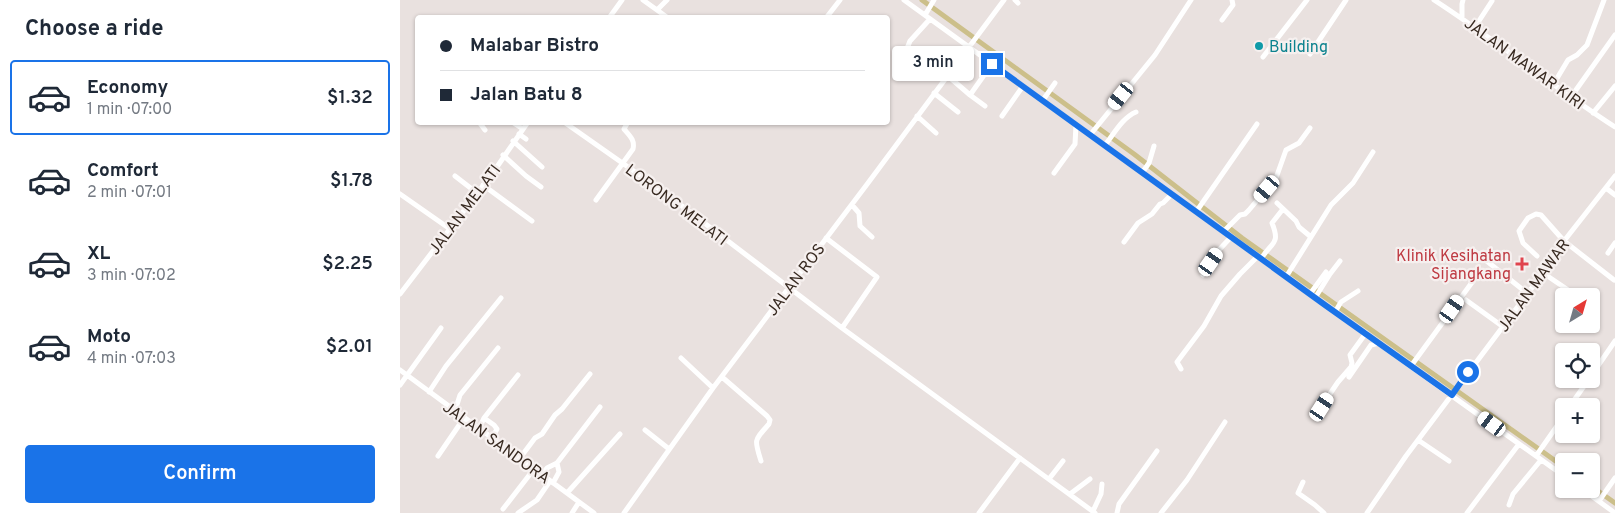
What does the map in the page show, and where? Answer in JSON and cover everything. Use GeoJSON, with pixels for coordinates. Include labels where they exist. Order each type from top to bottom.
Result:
{"type":"FeatureCollection","features":[{"type":"Feature","properties":{"kind":"street"},"geometry":{"type":"LineString","coordinates":[[611,15],[622,0]]}},
{"type":"Feature","properties":{"kind":"street"},"geometry":{"type":"LineString","coordinates":[[643,0],[664,15]]}},
{"type":"Feature","properties":{"kind":"street"},"geometry":{"type":"LineString","coordinates":[[658,10],[667,0]]}},
{"type":"Feature","properties":{"kind":"street"},"geometry":{"type":"LineString","coordinates":[[828,15],[840,0]]}},
{"type":"Feature","properties":{"kind":"street"},"geometry":{"type":"LineString","coordinates":[[904,0],[926,12],[930,19],[970,45],[992,64],[1023,86],[1044,98],[1076,125],[1109,141],[1142,172],[1198,210],[1225,230],[1231,237],[1262,255],[1287,276],[1338,308],[1379,343],[1453,394],[1519,444],[1537,454],[1541,460],[1555,470]]}},
{"type":"Feature","properties":{"kind":"street","name":"JALAN ROS"},"geometry":{"type":"LineString","coordinates":[[624,513],[713,388],[1004,0]]}},
{"type":"Feature","properties":{"kind":"street"},"geometry":{"type":"LineString","coordinates":[[1092,133],[1155,55],[1191,0]]}},
{"type":"Feature","properties":{"kind":"street"},"geometry":{"type":"LineString","coordinates":[[1222,20],[1233,5],[1232,0]]}},
{"type":"Feature","properties":{"kind":"street"},"geometry":{"type":"LineString","coordinates":[[1263,57],[1307,0]]}},
{"type":"Feature","properties":{"kind":"street"},"geometry":{"type":"LineString","coordinates":[[1310,54],[1346,0]]}},
{"type":"Feature","properties":{"kind":"street","name":"JALAN MAWAR KIRI"},"geometry":{"type":"LineString","coordinates":[[1434,0],[1615,127]]}},
{"type":"Feature","properties":{"kind":"street"},"geometry":{"type":"LineString","coordinates":[[1462,18],[1463,0]]}},
{"type":"Feature","properties":{"kind":"street"},"geometry":{"type":"LineString","coordinates":[[1553,84],[1568,60],[1577,55],[1586,44],[1604,0]]}},
{"type":"Feature","properties":{"kind":"street"},"geometry":{"type":"LineString","coordinates":[[926,12],[933,1]]}},
{"type":"Feature","properties":{"kind":"street"},"geometry":{"type":"LineString","coordinates":[[1475,27],[1492,1]]}},
{"type":"Feature","properties":{"kind":"street"},"geometry":{"type":"LineString","coordinates":[[918,64],[908,57],[906,51],[910,41],[930,19]]}},
{"type":"Feature","properties":{"kind":"street"},"geometry":{"type":"LineString","coordinates":[[1570,97],[1615,35]]}},
{"type":"Feature","properties":{"kind":"street"},"geometry":{"type":"LineString","coordinates":[[970,95],[992,64]]}},
{"type":"Feature","properties":{"kind":"street"},"geometry":{"type":"LineString","coordinates":[[948,76],[985,106]]}},
{"type":"Feature","properties":{"kind":"street"},"geometry":{"type":"LineString","coordinates":[[1044,98],[1055,83]]}},
{"type":"Feature","properties":{"kind":"street"},"geometry":{"type":"LineString","coordinates":[[1002,116],[1023,86]]}},
{"type":"Feature","properties":{"kind":"street"},"geometry":{"type":"LineString","coordinates":[[1594,113],[1615,86]]}},
{"type":"Feature","properties":{"kind":"street"},"geometry":{"type":"LineString","coordinates":[[934,93],[958,112]]}},
{"type":"Feature","properties":{"kind":"street"},"geometry":{"type":"LineString","coordinates":[[1109,141],[1130,115],[1136,112]]}},
{"type":"Feature","properties":{"kind":"street"},"geometry":{"type":"LineString","coordinates":[[917,116],[936,133]]}},
{"type":"Feature","properties":{"kind":"street"},"geometry":{"type":"LineString","coordinates":[[1198,210],[1257,124]]}},
{"type":"Feature","properties":{"kind":"street"},"geometry":{"type":"LineString","coordinates":[[481,125],[485,130]]}},
{"type":"Feature","properties":{"kind":"street"},"geometry":{"type":"LineString","coordinates":[[515,125],[526,139]]}},
{"type":"Feature","properties":{"kind":"street","name":"JALAN MELATI"},"geometry":{"type":"LineString","coordinates":[[400,294],[483,185],[526,125]]}},
{"type":"Feature","properties":{"kind":"street","name":"LORONG MELATI"},"geometry":{"type":"LineString","coordinates":[[568,125],[665,193],[788,288],[1094,512]]}},
{"type":"Feature","properties":{"kind":"street"},"geometry":{"type":"LineString","coordinates":[[596,200],[633,149],[634,143],[624,129],[626,125]]}},
{"type":"Feature","properties":{"kind":"street"},"geometry":{"type":"LineString","coordinates":[[1054,173],[1075,144],[1076,125]]}},
{"type":"Feature","properties":{"kind":"street"},"geometry":{"type":"LineString","coordinates":[[1225,230],[1240,214],[1245,214],[1249,210],[1276,178],[1286,150],[1299,143],[1310,128]]}},
{"type":"Feature","properties":{"kind":"street"},"geometry":{"type":"LineString","coordinates":[[513,141],[542,167]]}},
{"type":"Feature","properties":{"kind":"street"},"geometry":{"type":"LineString","coordinates":[[1142,172],[1147,165],[1154,146]]}},
{"type":"Feature","properties":{"kind":"street"},"geometry":{"type":"LineString","coordinates":[[1287,276],[1332,205],[1353,183],[1373,152]]}},
{"type":"Feature","properties":{"kind":"street"},"geometry":{"type":"LineString","coordinates":[[503,155],[541,187]]}},
{"type":"Feature","properties":{"kind":"street"},"geometry":{"type":"LineString","coordinates":[[455,176],[477,193]]}},
{"type":"Feature","properties":{"kind":"street","name":"JALAN MAWAR"},"geometry":{"type":"LineString","coordinates":[[1367,513],[1418,440],[1564,241],[1615,176]]}},
{"type":"Feature","properties":{"kind":"street"},"geometry":{"type":"LineString","coordinates":[[483,185],[532,221]]}},
{"type":"Feature","properties":{"kind":"street"},"geometry":{"type":"LineString","coordinates":[[1606,188],[1615,195]]}},
{"type":"Feature","properties":{"kind":"street"},"geometry":{"type":"LineString","coordinates":[[400,194],[450,229]]}},
{"type":"Feature","properties":{"kind":"street"},"geometry":{"type":"LineString","coordinates":[[1124,242],[1138,223],[1152,214],[1172,194]]}},
{"type":"Feature","properties":{"kind":"street"},"geometry":{"type":"LineString","coordinates":[[1277,203],[1311,237]]}},
{"type":"Feature","properties":{"kind":"street"},"geometry":{"type":"LineString","coordinates":[[852,205],[859,212],[860,226],[872,237]]}},
{"type":"Feature","properties":{"kind":"street"},"geometry":{"type":"LineString","coordinates":[[1181,369],[1178,362],[1204,326],[1221,296],[1240,274],[1276,240],[1276,233],[1272,223],[1283,209]]}},
{"type":"Feature","properties":{"kind":"street"},"geometry":{"type":"LineString","coordinates":[[1537,256],[1520,237],[1519,231],[1536,214],[1540,215],[1564,241],[1614,280]]}},
{"type":"Feature","properties":{"kind":"street"},"geometry":{"type":"LineString","coordinates":[[1203,275],[1218,251],[1231,237]]}},
{"type":"Feature","properties":{"kind":"street"},"geometry":{"type":"LineString","coordinates":[[826,238],[877,278],[842,328]]}},
{"type":"Feature","properties":{"kind":"street"},"geometry":{"type":"LineString","coordinates":[[1608,253],[1615,243]]}},
{"type":"Feature","properties":{"kind":"street"},"geometry":{"type":"LineString","coordinates":[[1474,251],[1527,293]]}},
{"type":"Feature","properties":{"kind":"street"},"geometry":{"type":"LineString","coordinates":[[1315,292],[1326,272],[1340,261]]}},
{"type":"Feature","properties":{"kind":"street"},"geometry":{"type":"LineString","coordinates":[[1543,272],[1566,288]]}},
{"type":"Feature","properties":{"kind":"street"},"geometry":{"type":"LineString","coordinates":[[1411,366],[1473,281]]}},
{"type":"Feature","properties":{"kind":"street"},"geometry":{"type":"LineString","coordinates":[[1338,308],[1358,291]]}},
{"type":"Feature","properties":{"kind":"street"},"geometry":{"type":"LineString","coordinates":[[429,392],[446,366],[501,298]]}},
{"type":"Feature","properties":{"kind":"street"},"geometry":{"type":"LineString","coordinates":[[1466,300],[1502,326]]}},
{"type":"Feature","properties":{"kind":"street"},"geometry":{"type":"LineString","coordinates":[[400,385],[440,328]]}},
{"type":"Feature","properties":{"kind":"street"},"geometry":{"type":"LineString","coordinates":[[1322,407],[1338,382],[1351,367],[1350,356],[1366,333]]}},
{"type":"Feature","properties":{"kind":"street"},"geometry":{"type":"LineString","coordinates":[[1600,363],[1615,341]]}},
{"type":"Feature","properties":{"kind":"street"},"geometry":{"type":"LineString","coordinates":[[1349,377],[1371,345],[1379,343]]}},
{"type":"Feature","properties":{"kind":"street"},"geometry":{"type":"LineString","coordinates":[[454,411],[460,395],[498,348]]}},
{"type":"Feature","properties":{"kind":"street"},"geometry":{"type":"LineString","coordinates":[[681,358],[713,388]]}},
{"type":"Feature","properties":{"kind":"street","name":"JALAN SANDORA"},"geometry":{"type":"LineString","coordinates":[[400,370],[594,513]]}},
{"type":"Feature","properties":{"kind":"street"},"geometry":{"type":"LineString","coordinates":[[520,458],[535,438],[542,434],[555,415],[590,374]]}},
{"type":"Feature","properties":{"kind":"street"},"geometry":{"type":"LineString","coordinates":[[479,429],[484,418],[518,375]]}},
{"type":"Feature","properties":{"kind":"street"},"geometry":{"type":"LineString","coordinates":[[722,377],[770,420],[770,424],[756,440],[755,444],[761,461]]}},
{"type":"Feature","properties":{"kind":"street"},"geometry":{"type":"LineString","coordinates":[[542,474],[547,468],[557,463],[600,407]]}},
{"type":"Feature","properties":{"kind":"street"},"geometry":{"type":"LineString","coordinates":[[438,456],[464,418]]}},
{"type":"Feature","properties":{"kind":"street"},"geometry":{"type":"LineString","coordinates":[[484,418],[497,428],[492,438]]}},
{"type":"Feature","properties":{"kind":"street"},"geometry":{"type":"LineString","coordinates":[[1161,513],[1187,480],[1225,422]]}},
{"type":"Feature","properties":{"kind":"street"},"geometry":{"type":"LineString","coordinates":[[1537,454],[1555,429]]}},
{"type":"Feature","properties":{"kind":"street"},"geometry":{"type":"LineString","coordinates":[[645,430],[670,449]]}},
{"type":"Feature","properties":{"kind":"street"},"geometry":{"type":"LineString","coordinates":[[567,493],[620,434]]}},
{"type":"Feature","properties":{"kind":"street"},"geometry":{"type":"LineString","coordinates":[[1418,440],[1449,461]]}},
{"type":"Feature","properties":{"kind":"street"},"geometry":{"type":"LineString","coordinates":[[1467,513],[1519,444]]}},
{"type":"Feature","properties":{"kind":"street"},"geometry":{"type":"LineString","coordinates":[[1117,513],[1119,504],[1157,452]]}},
{"type":"Feature","properties":{"kind":"street"},"geometry":{"type":"LineString","coordinates":[[979,513],[1020,458]]}},
{"type":"Feature","properties":{"kind":"street"},"geometry":{"type":"LineString","coordinates":[[1509,505],[1513,494],[1541,460]]}},
{"type":"Feature","properties":{"kind":"street"},"geometry":{"type":"LineString","coordinates":[[1049,479],[1063,461]]}},
{"type":"Feature","properties":{"kind":"street"},"geometry":{"type":"LineString","coordinates":[[518,513],[537,500],[559,472],[557,463]]}},
{"type":"Feature","properties":{"kind":"street"},"geometry":{"type":"LineString","coordinates":[[503,509],[534,470]]}},
{"type":"Feature","properties":{"kind":"street"},"geometry":{"type":"LineString","coordinates":[[1070,494],[1090,478]]}},
{"type":"Feature","properties":{"kind":"street"},"geometry":{"type":"LineString","coordinates":[[1615,478],[1602,497],[1615,513]]}},
{"type":"Feature","properties":{"kind":"street"},"geometry":{"type":"LineString","coordinates":[[1303,482],[1298,493],[1324,513]]}},
{"type":"Feature","properties":{"kind":"street"},"geometry":{"type":"LineString","coordinates":[[1094,512],[1101,494],[1102,484]]}},
{"type":"Feature","properties":{"kind":"street"},"geometry":{"type":"LineString","coordinates":[[572,513],[579,502]]}},
{"type":"Feature","properties":{"kind":"waterway"},"geometry":{"type":"LineString","coordinates":[[922,0],[1134,154],[1242,238],[1555,461]]}},
{"type":"Feature","properties":{"kind":"waterway"},"geometry":{"type":"LineString","coordinates":[[1600,492],[1615,503]]}},
{"type":"Feature","properties":{"kind":"place","name":"Building"},"geometry":{"type":"Point","coordinates":[1259,46]}},
{"type":"Feature","properties":{"kind":"place","name":"Klinik Kesihatan Sijangkang"},"geometry":{"type":"Point","coordinates":[1522,264]}},
{"type":"Feature","properties":{"kind":"route"},"geometry":{"type":"LineString","coordinates":[[992,64],[1452,395],[1468,372]]}}]}
